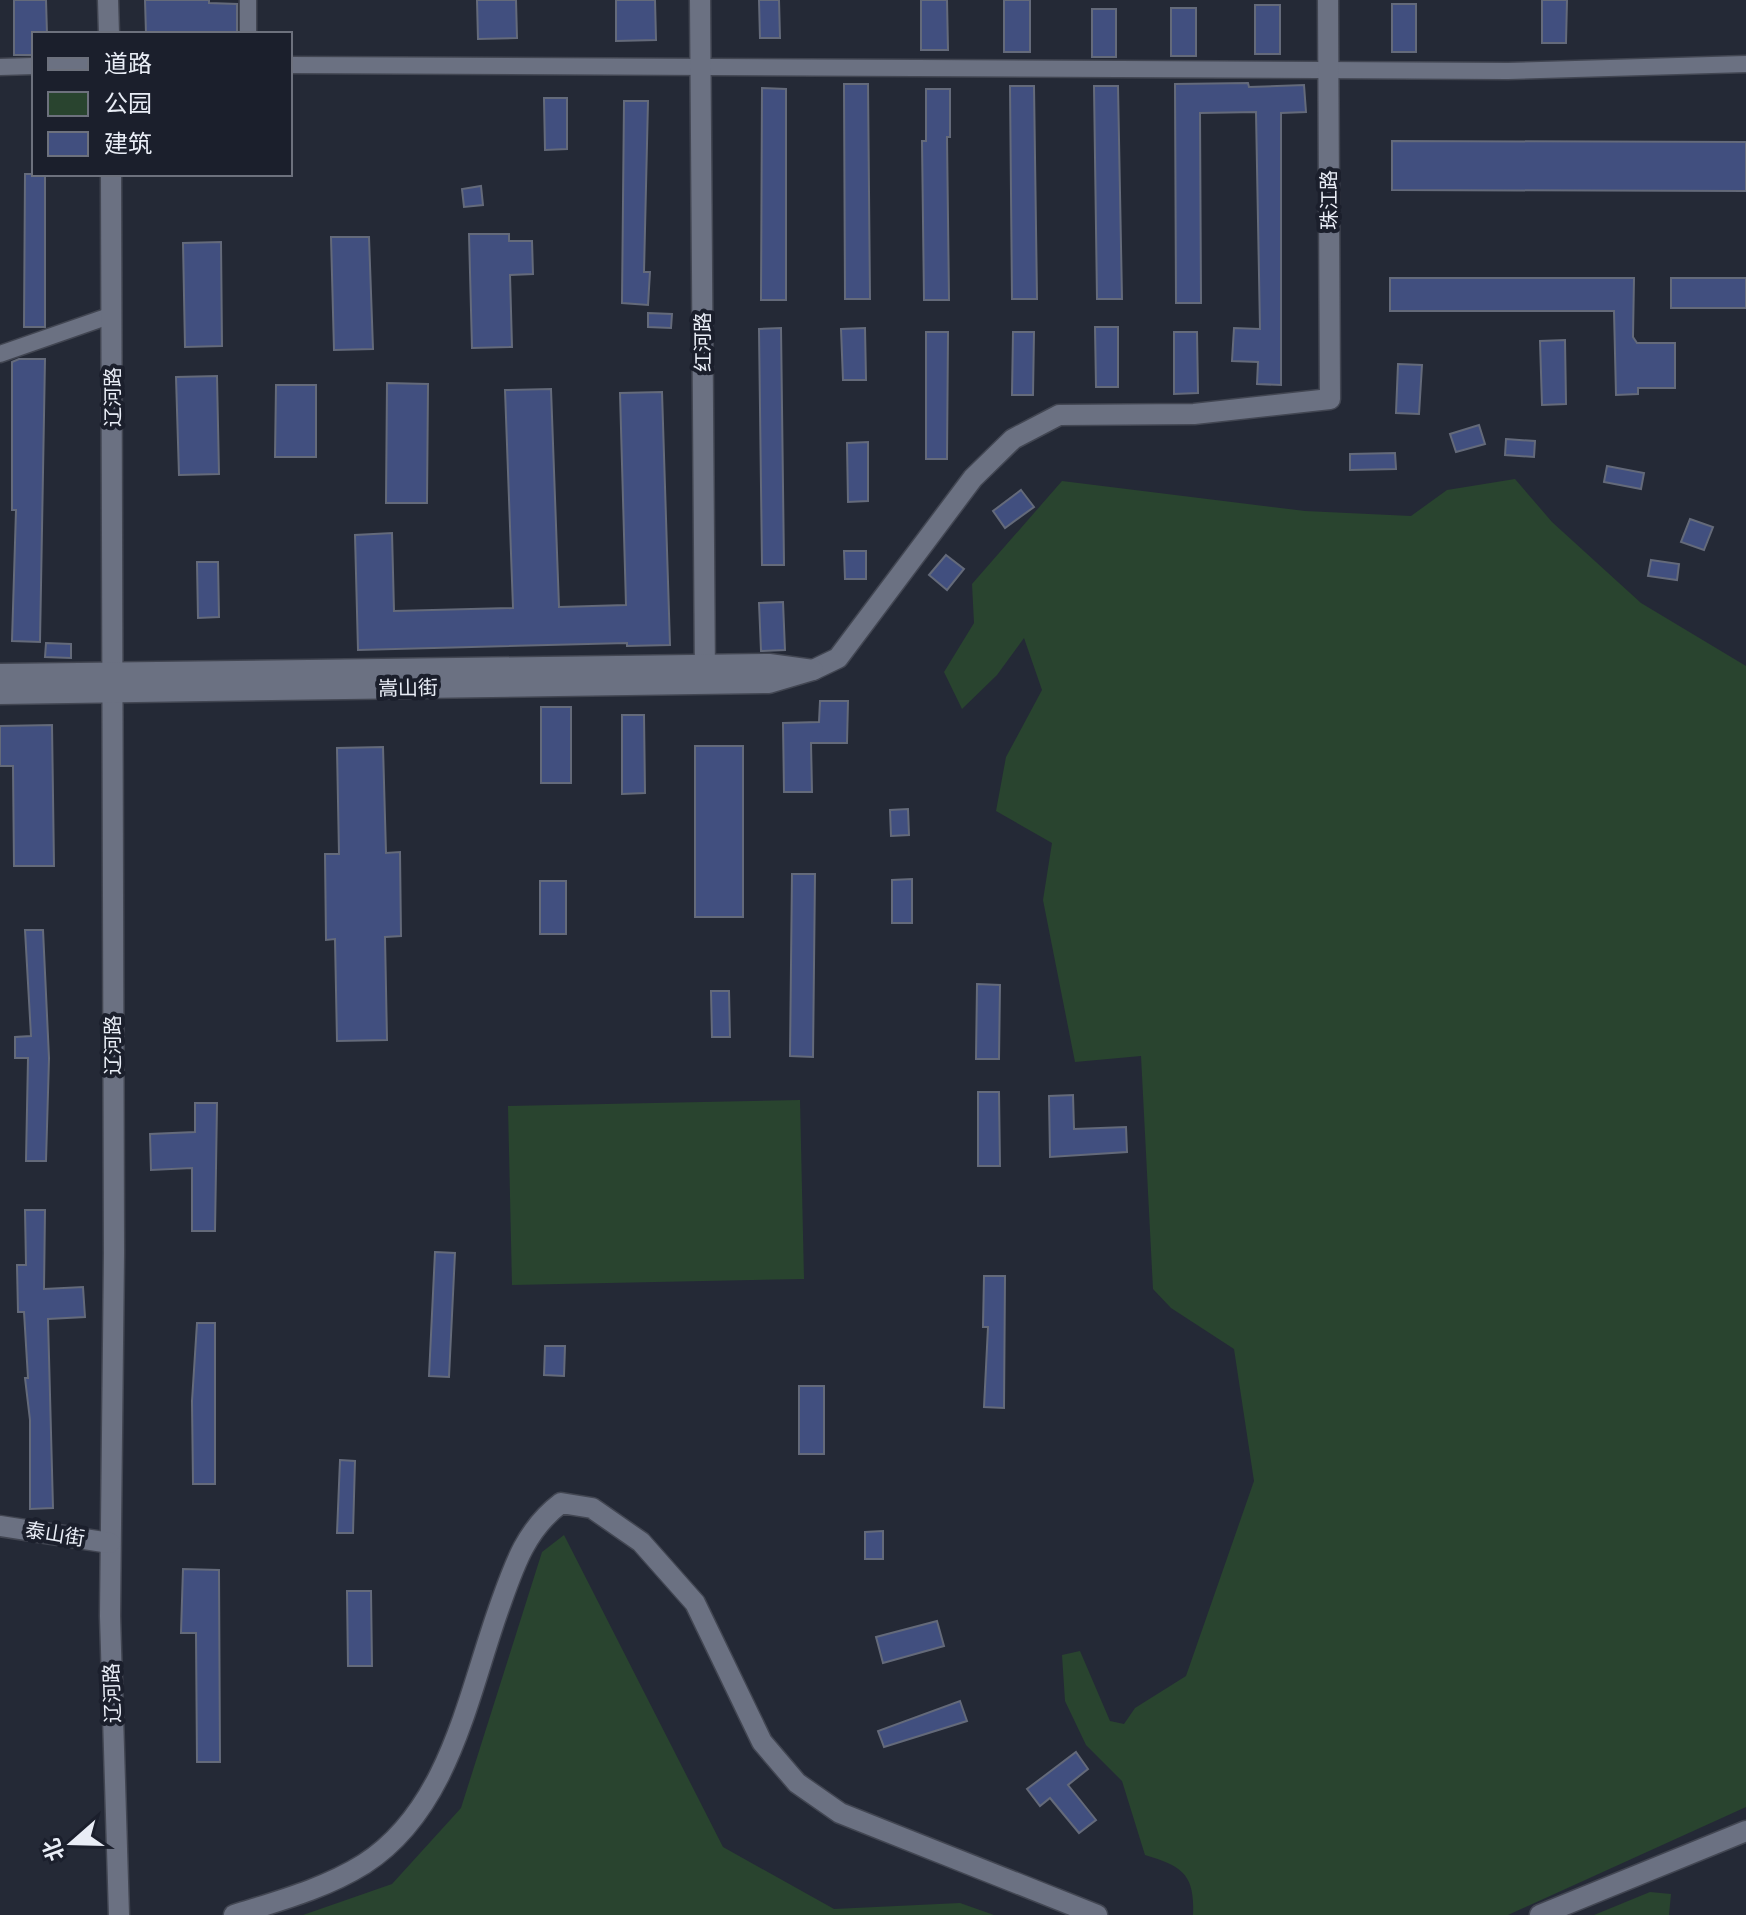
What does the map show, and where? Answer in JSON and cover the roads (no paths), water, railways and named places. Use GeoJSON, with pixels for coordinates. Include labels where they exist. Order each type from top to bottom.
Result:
{"type":"FeatureCollection","features":[{"type":"Feature","properties":{"kind":"street"},"geometry":{"type":"LineString","coordinates":[[108,0],[109,32]]}},
{"type":"Feature","properties":{"kind":"street"},"geometry":{"type":"LineString","coordinates":[[248,0],[248,32]]}},
{"type":"Feature","properties":{"kind":"street","name":"红河路"},"geometry":{"type":"LineString","coordinates":[[700,0],[705,674]]}},
{"type":"Feature","properties":{"kind":"street","name":"珠江路"},"geometry":{"type":"LineString","coordinates":[[838,658],[973,478],[1013,439],[1059,415],[1194,414],[1330,399],[1328,0]]}},
{"type":"Feature","properties":{"kind":"street"},"geometry":{"type":"LineString","coordinates":[[292,65],[1508,71],[1746,64]]}},
{"type":"Feature","properties":{"kind":"street"},"geometry":{"type":"LineString","coordinates":[[0,67],[32,66]]}},
{"type":"Feature","properties":{"kind":"street","name":"辽河路"},"geometry":{"type":"LineString","coordinates":[[111,176],[114,682],[110,1543],[119,1915]]}},
{"type":"Feature","properties":{"kind":"street"},"geometry":{"type":"LineString","coordinates":[[0,354],[112,315]]}},
{"type":"Feature","properties":{"kind":"street","name":"嵩山街"},"geometry":{"type":"LineString","coordinates":[[0,674],[114,682],[705,674],[769,683],[813,670],[838,658]]}},
{"type":"Feature","properties":{"kind":"street","name":"嵩山街"},"geometry":{"type":"LineString","coordinates":[[0,694],[114,682]]}},
{"type":"Feature","properties":{"kind":"street"},"geometry":{"type":"LineString","coordinates":[[234,1915],[314,1889],[365,1863],[409,1824],[439,1781],[519,1551],[542,1518],[561,1503],[592,1508],[641,1542],[695,1603],[762,1742],[797,1783],[840,1813],[1097,1915]]}},
{"type":"Feature","properties":{"kind":"street","name":"泰山街"},"geometry":{"type":"LineString","coordinates":[[0,1526],[110,1543]]}},
{"type":"Feature","properties":{"kind":"street"},"geometry":{"type":"LineString","coordinates":[[1540,1915],[1746,1831]]}}]}
